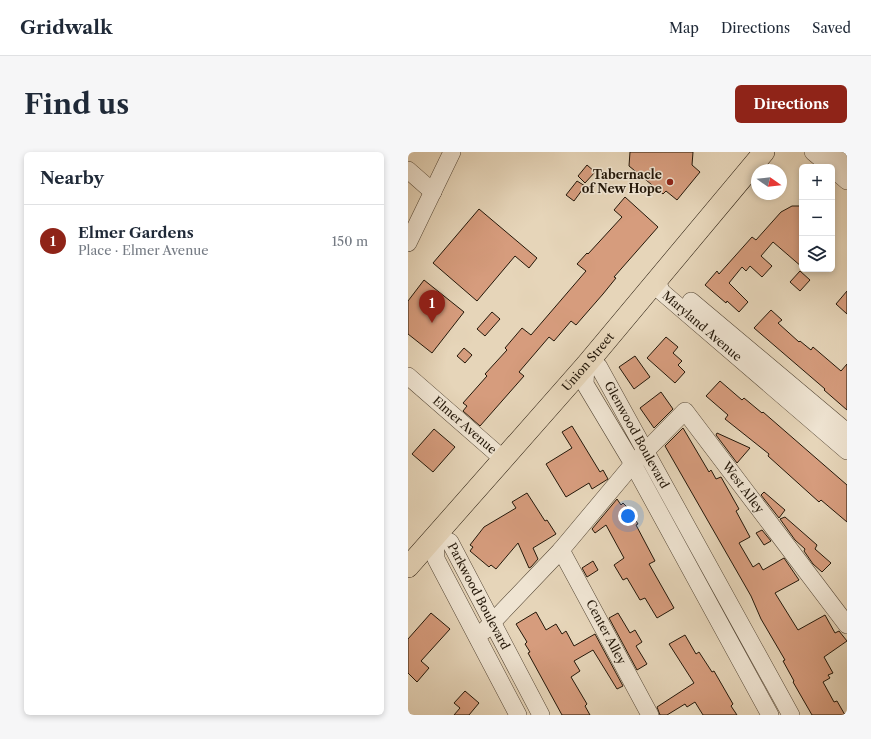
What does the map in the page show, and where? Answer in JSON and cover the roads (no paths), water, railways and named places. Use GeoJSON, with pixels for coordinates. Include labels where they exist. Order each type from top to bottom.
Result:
{"type":"FeatureCollection","features":[{"type":"Feature","properties":{"kind":"main road","name":"Union Street"},"geometry":{"type":"LineString","coordinates":[[408,567],[502,458],[586,365],[764,152]]}},
{"type":"Feature","properties":{"kind":"street"},"geometry":{"type":"LineString","coordinates":[[408,243],[452,152]]}},
{"type":"Feature","properties":{"kind":"street"},"geometry":{"type":"LineString","coordinates":[[813,152],[826,164]]}},
{"type":"Feature","properties":{"kind":"street"},"geometry":{"type":"LineString","coordinates":[[833,152],[847,163]]}},
{"type":"Feature","properties":{"kind":"street"},"geometry":{"type":"LineString","coordinates":[[408,170],[433,192]]}},
{"type":"Feature","properties":{"kind":"street"},"geometry":{"type":"LineString","coordinates":[[835,171],[847,181]]}},
{"type":"Feature","properties":{"kind":"street","name":"Maryland Avenue"},"geometry":{"type":"LineString","coordinates":[[656,280],[670,284],[836,429],[847,451]]}},
{"type":"Feature","properties":{"kind":"street","name":"Glenwood Boulevard"},"geometry":{"type":"LineString","coordinates":[[770,715],[633,464],[585,384],[586,365],[599,367],[791,715]]}},
{"type":"Feature","properties":{"kind":"street","name":"Elmer Avenue"},"geometry":{"type":"LineString","coordinates":[[408,376],[502,458]]}},
{"type":"Feature","properties":{"kind":"street","name":"West Alley"},"geometry":{"type":"LineString","coordinates":[[633,464],[685,411],[847,625]]}},
{"type":"Feature","properties":{"kind":"street"},"geometry":{"type":"LineString","coordinates":[[478,638],[561,550],[633,464]]}},
{"type":"Feature","properties":{"kind":"street","name":"Parkwood Boulevard"},"geometry":{"type":"LineString","coordinates":[[518,715],[436,559],[435,535],[450,542],[541,715]]}},
{"type":"Feature","properties":{"kind":"street"},"geometry":{"type":"LineString","coordinates":[[678,546],[693,537]]}},
{"type":"Feature","properties":{"kind":"street","name":"Center Alley"},"geometry":{"type":"LineString","coordinates":[[561,550],[650,715]]}},
{"type":"Feature","properties":{"kind":"street"},"geometry":{"type":"LineString","coordinates":[[503,686],[520,676]]}},
{"type":"Feature","properties":{"kind":"street"},"geometry":{"type":"LineString","coordinates":[[755,688],[772,680]]}},
{"type":"Feature","properties":{"kind":"place","name":"Tabernacle of New Hope"},"geometry":{"type":"Point","coordinates":[670,182]}},
{"type":"Feature","properties":{"kind":"place","name":"Elmer Gardens"},"geometry":{"type":"Point","coordinates":[432,323]}}]}
